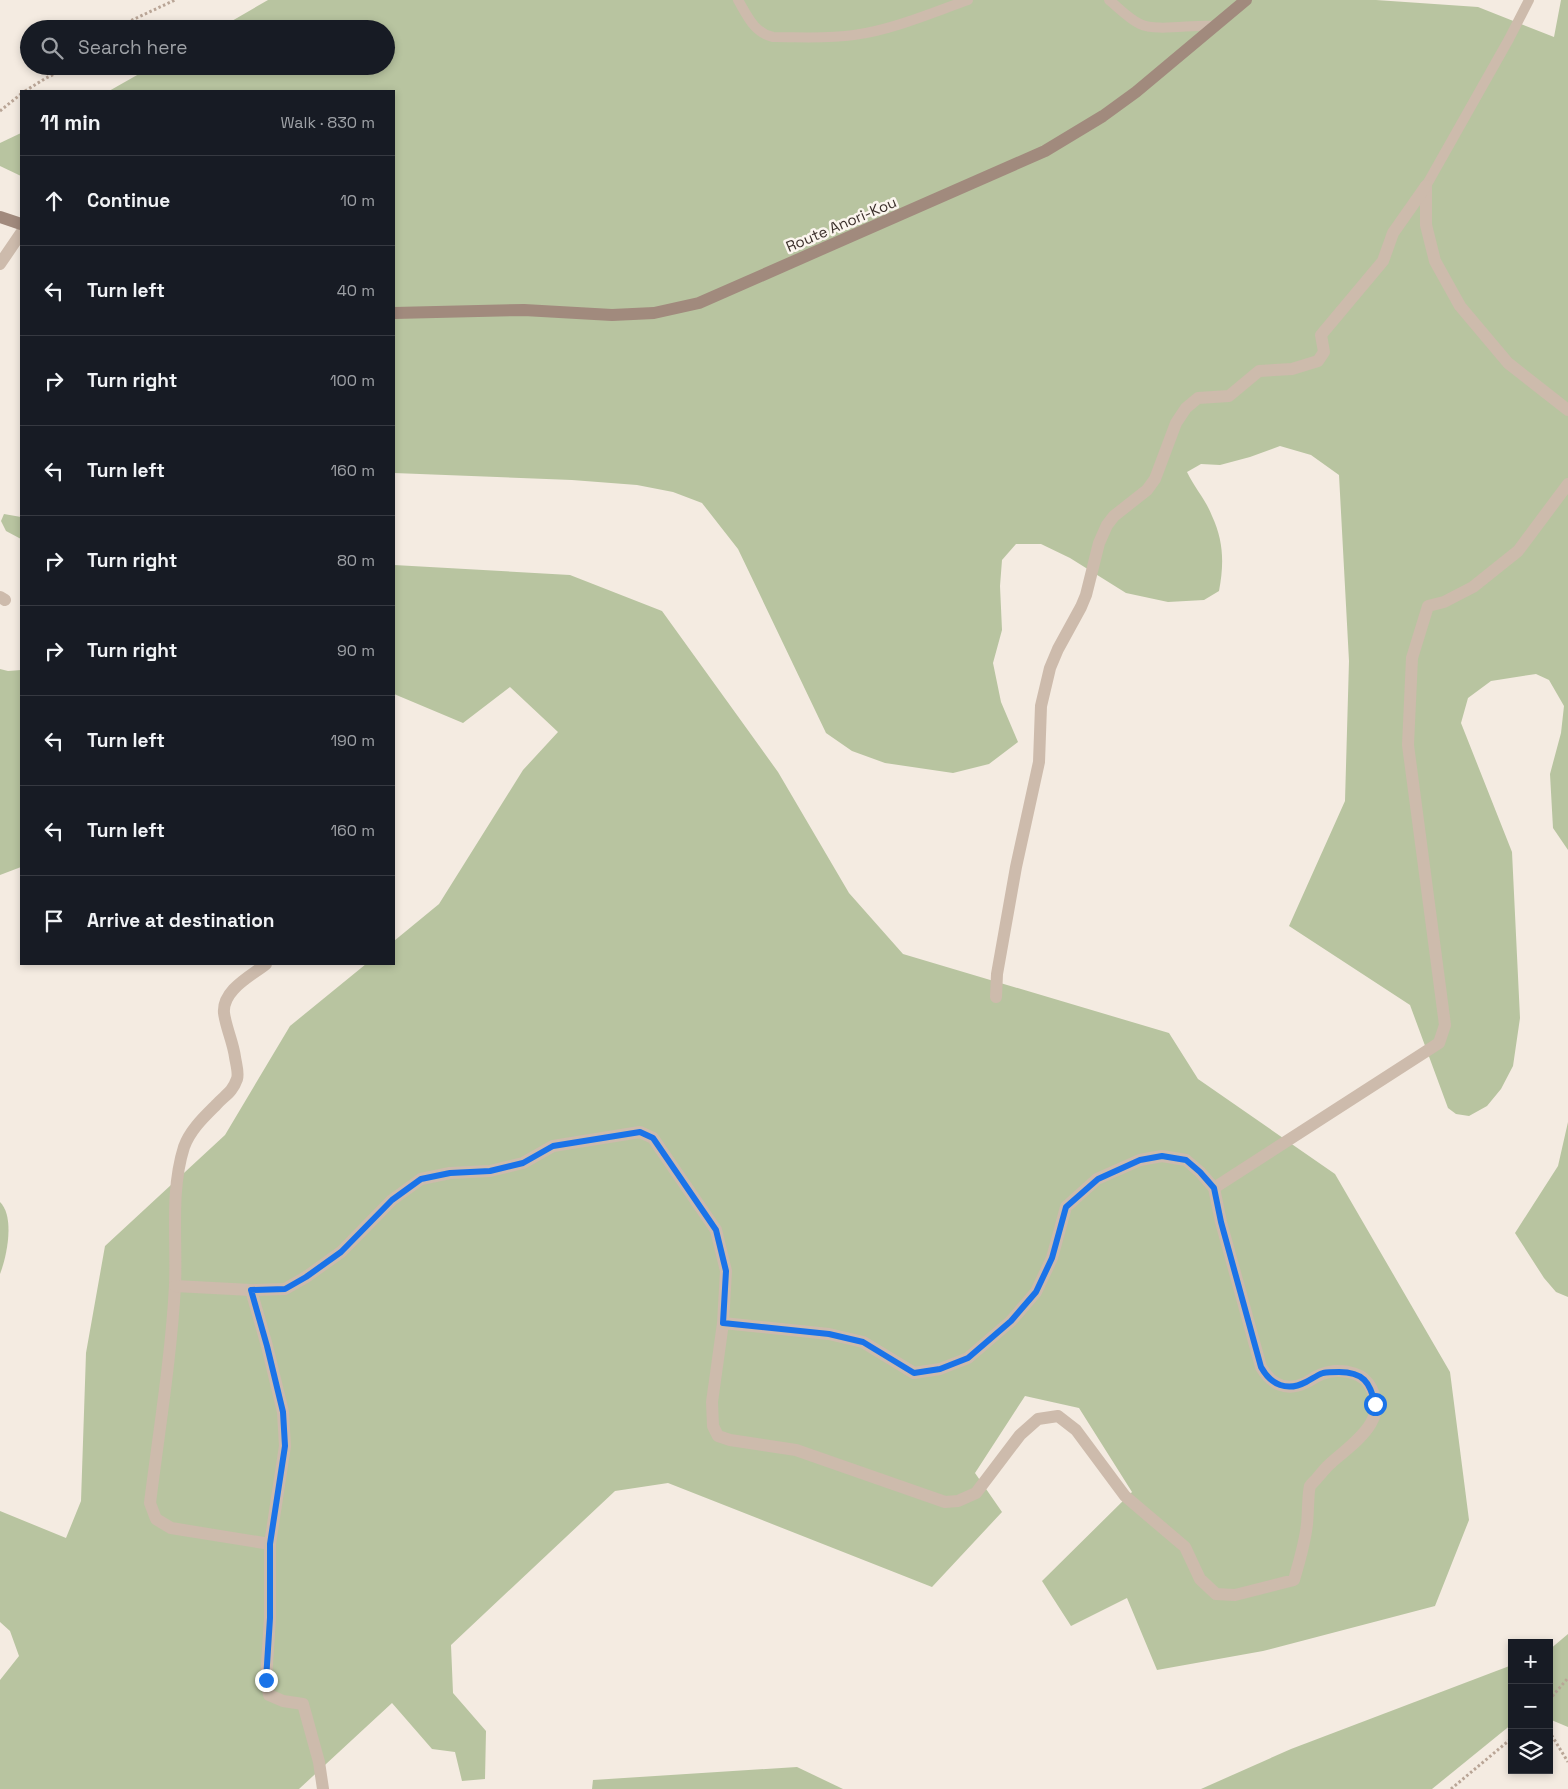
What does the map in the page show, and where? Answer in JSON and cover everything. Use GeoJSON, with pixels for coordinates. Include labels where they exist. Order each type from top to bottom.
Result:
{"type":"FeatureCollection","features":[{"type":"Feature","properties":{"kind":"main road","name":"Route Anori-Kou"},"geometry":{"type":"LineString","coordinates":[[395,313],[524,310],[620,314],[654,313],[699,303],[1045,152],[1110,111],[1246,0]]}},
{"type":"Feature","properties":{"kind":"main road"},"geometry":{"type":"LineString","coordinates":[[0,217],[20,224]]}},
{"type":"Feature","properties":{"kind":"street"},"geometry":{"type":"LineString","coordinates":[[1426,186],[1426,225],[1435,260],[1460,306],[1508,363],[1568,410]]}},
{"type":"Feature","properties":{"kind":"street"},"geometry":{"type":"LineString","coordinates":[[996,997],[997,974],[1016,867],[1039,762],[1041,706],[1058,649],[1086,595],[1099,543],[1107,525],[1114,516],[1147,490],[1155,479],[1176,423],[1186,408],[1198,398],[1230,396],[1259,372],[1292,369],[1318,361],[1324,352],[1321,334],[1383,261],[1393,232],[1426,186]]}},
{"type":"Feature","properties":{"kind":"street"},"geometry":{"type":"LineString","coordinates":[[0,264],[20,234]]}},
{"type":"Feature","properties":{"kind":"street"},"geometry":{"type":"LineString","coordinates":[[1214,1188],[1440,1043],[1445,1025],[1408,745],[1412,658],[1428,606],[1444,602],[1473,587],[1518,551],[1568,484]]}},
{"type":"Feature","properties":{"kind":"street"},"geometry":{"type":"LineString","coordinates":[[265,965],[234,988],[226,1000],[224,1012],[234,1048],[238,1077],[230,1094],[217,1103],[194,1128],[185,1144],[179,1165],[176,1199],[175,1286],[150,1503],[156,1519],[171,1528],[270,1544]]}},
{"type":"Feature","properties":{"kind":"street"},"geometry":{"type":"LineString","coordinates":[[175,1286],[251,1290],[285,1289],[306,1277],[341,1252],[392,1200],[421,1179],[450,1173],[490,1171],[523,1163],[553,1146],[640,1132],[653,1138],[716,1230],[726,1271],[723,1323],[712,1402],[712,1426],[718,1436],[730,1440],[796,1450],[945,1502],[958,1501],[976,1493],[1020,1435],[1038,1420],[1058,1416],[1076,1430],[1125,1496],[1185,1547],[1200,1579],[1216,1594],[1235,1595],[1294,1580],[1307,1527],[1310,1486],[1329,1464],[1358,1441],[1373,1422],[1375,1404],[1368,1383],[1358,1374],[1329,1372],[1294,1387],[1283,1387],[1274,1383],[1265,1375],[1261,1367],[1221,1222],[1214,1188],[1186,1160],[1162,1156],[1140,1160],[1098,1179],[1066,1207],[1052,1258],[1036,1292],[1011,1321],[968,1358],[940,1369],[914,1373],[863,1342],[829,1334],[723,1323]]}},
{"type":"Feature","properties":{"kind":"street"},"geometry":{"type":"LineString","coordinates":[[251,1290],[283,1412],[285,1446],[270,1544],[270,1618],[266,1680],[269,1695],[283,1701],[303,1704],[319,1762],[323,1789]]}},
{"type":"Feature","properties":{"kind":"lane"},"geometry":{"type":"LineString","coordinates":[[738,0],[751,22],[765,35],[782,37],[839,37],[856,35],[894,25],[968,0]]}},
{"type":"Feature","properties":{"kind":"lane"},"geometry":{"type":"LineString","coordinates":[[1109,0],[1142,25],[1158,27],[1214,26]]}},
{"type":"Feature","properties":{"kind":"lane"},"geometry":{"type":"LineString","coordinates":[[1426,186],[1529,0]]}},
{"type":"Feature","properties":{"kind":"path"},"geometry":{"type":"LineString","coordinates":[[132,20],[175,0]]}},
{"type":"Feature","properties":{"kind":"path"},"geometry":{"type":"LineString","coordinates":[[28,90],[52,75]]}},
{"type":"Feature","properties":{"kind":"path"},"geometry":{"type":"LineString","coordinates":[[0,111],[20,95]]}},
{"type":"Feature","properties":{"kind":"path"},"geometry":{"type":"LineString","coordinates":[[1553,1695],[1568,1678]]}},
{"type":"Feature","properties":{"kind":"path"},"geometry":{"type":"LineString","coordinates":[[1553,1738],[1568,1762]]}},
{"type":"Feature","properties":{"kind":"path"},"geometry":{"type":"LineString","coordinates":[[1451,1789],[1508,1741]]}},
{"type":"Feature","properties":{"kind":"green space"},"geometry":{"type":"Polygon","coordinates":[[[268,0],[1376,0],[1478,7],[1554,37],[1561,0],[1568,0],[1568,850],[1553,828],[1550,774],[1561,733],[1564,706],[1549,680],[1536,674],[1491,681],[1468,698],[1461,723],[1512,852],[1520,1018],[1513,1066],[1501,1089],[1487,1106],[1469,1116],[1456,1114],[1448,1108],[1410,1005],[1289,926],[1345,801],[1349,661],[1339,475],[1311,455],[1280,446],[1220,465],[1201,464],[1187,472],[1209,510],[1221,544],[1222,572],[1219,591],[1204,600],[1168,602],[1126,593],[1070,558],[1041,544],[1016,544],[1002,560],[1000,586],[1002,630],[993,663],[1001,702],[1018,742],[989,764],[953,773],[885,763],[852,751],[826,733],[738,549],[702,503],[673,492],[637,485],[572,480],[395,473],[395,90],[111,90],[137,75],[395,75],[395,20],[234,20],[268,0]]]}},
{"type":"Feature","properties":{"kind":"green space"},"geometry":{"type":"Polygon","coordinates":[[[20,133],[20,176],[0,166],[0,143],[20,133]]]}},
{"type":"Feature","properties":{"kind":"green space"},"geometry":{"type":"Polygon","coordinates":[[[4,514],[20,517],[20,538],[6,531],[1,521],[4,514]]]}},
{"type":"Feature","properties":{"kind":"green space"},"geometry":{"type":"Polygon","coordinates":[[[395,565],[570,575],[662,611],[778,772],[849,893],[903,954],[1169,1033],[1198,1079],[1335,1174],[1450,1372],[1469,1520],[1435,1606],[1263,1651],[1157,1670],[1127,1598],[1071,1626],[1042,1581],[1132,1492],[1079,1408],[1025,1396],[975,1473],[1002,1512],[932,1587],[668,1483],[615,1491],[451,1645],[453,1693],[486,1731],[485,1779],[462,1781],[455,1752],[432,1749],[392,1703],[299,1789],[0,1789],[0,1680],[19,1656],[10,1631],[0,1622],[0,1511],[66,1538],[81,1501],[86,1353],[105,1246],[225,1135],[290,1026],[365,965],[395,965],[395,940],[439,904],[523,770],[558,732],[510,687],[463,723],[395,694],[395,565]]]}},
{"type":"Feature","properties":{"kind":"green space"},"geometry":{"type":"Polygon","coordinates":[[[0,669],[8,671],[20,670],[20,867],[0,875],[0,669]]]}},
{"type":"Feature","properties":{"kind":"green space"},"geometry":{"type":"Polygon","coordinates":[[[1568,1122],[1568,1297],[1556,1292],[1544,1278],[1515,1233],[1558,1166],[1568,1122]]]}},
{"type":"Feature","properties":{"kind":"green space"},"geometry":{"type":"Polygon","coordinates":[[[0,1202],[5,1209],[7,1217],[8,1237],[0,1274],[0,1202]]]}},
{"type":"Feature","properties":{"kind":"green space"},"geometry":{"type":"Polygon","coordinates":[[[1568,1634],[1568,1727],[1553,1721],[1553,1647],[1568,1634]]]}},
{"type":"Feature","properties":{"kind":"green space"},"geometry":{"type":"Polygon","coordinates":[[[1508,1667],[1508,1727],[1432,1789],[1201,1789],[1291,1749],[1508,1667]]]}},
{"type":"Feature","properties":{"kind":"green space"},"geometry":{"type":"Polygon","coordinates":[[[797,1767],[843,1789],[592,1789],[593,1780],[797,1767]]]}},
{"type":"Feature","properties":{"kind":"route"},"geometry":{"type":"LineString","coordinates":[[266,1680],[270,1618],[270,1544],[285,1446],[283,1412],[251,1290],[285,1289],[306,1277],[341,1252],[392,1200],[421,1179],[450,1173],[490,1171],[523,1163],[553,1146],[640,1132],[653,1138],[716,1230],[726,1271],[723,1323],[778,1327],[829,1334],[863,1342],[914,1373],[940,1369],[968,1358],[1011,1321],[1036,1292],[1052,1258],[1066,1207],[1098,1179],[1140,1160],[1162,1156],[1186,1160],[1214,1188],[1221,1222],[1261,1367],[1265,1375],[1274,1383],[1283,1387],[1294,1387],[1329,1372],[1358,1374],[1368,1383],[1375,1404]]}}]}
